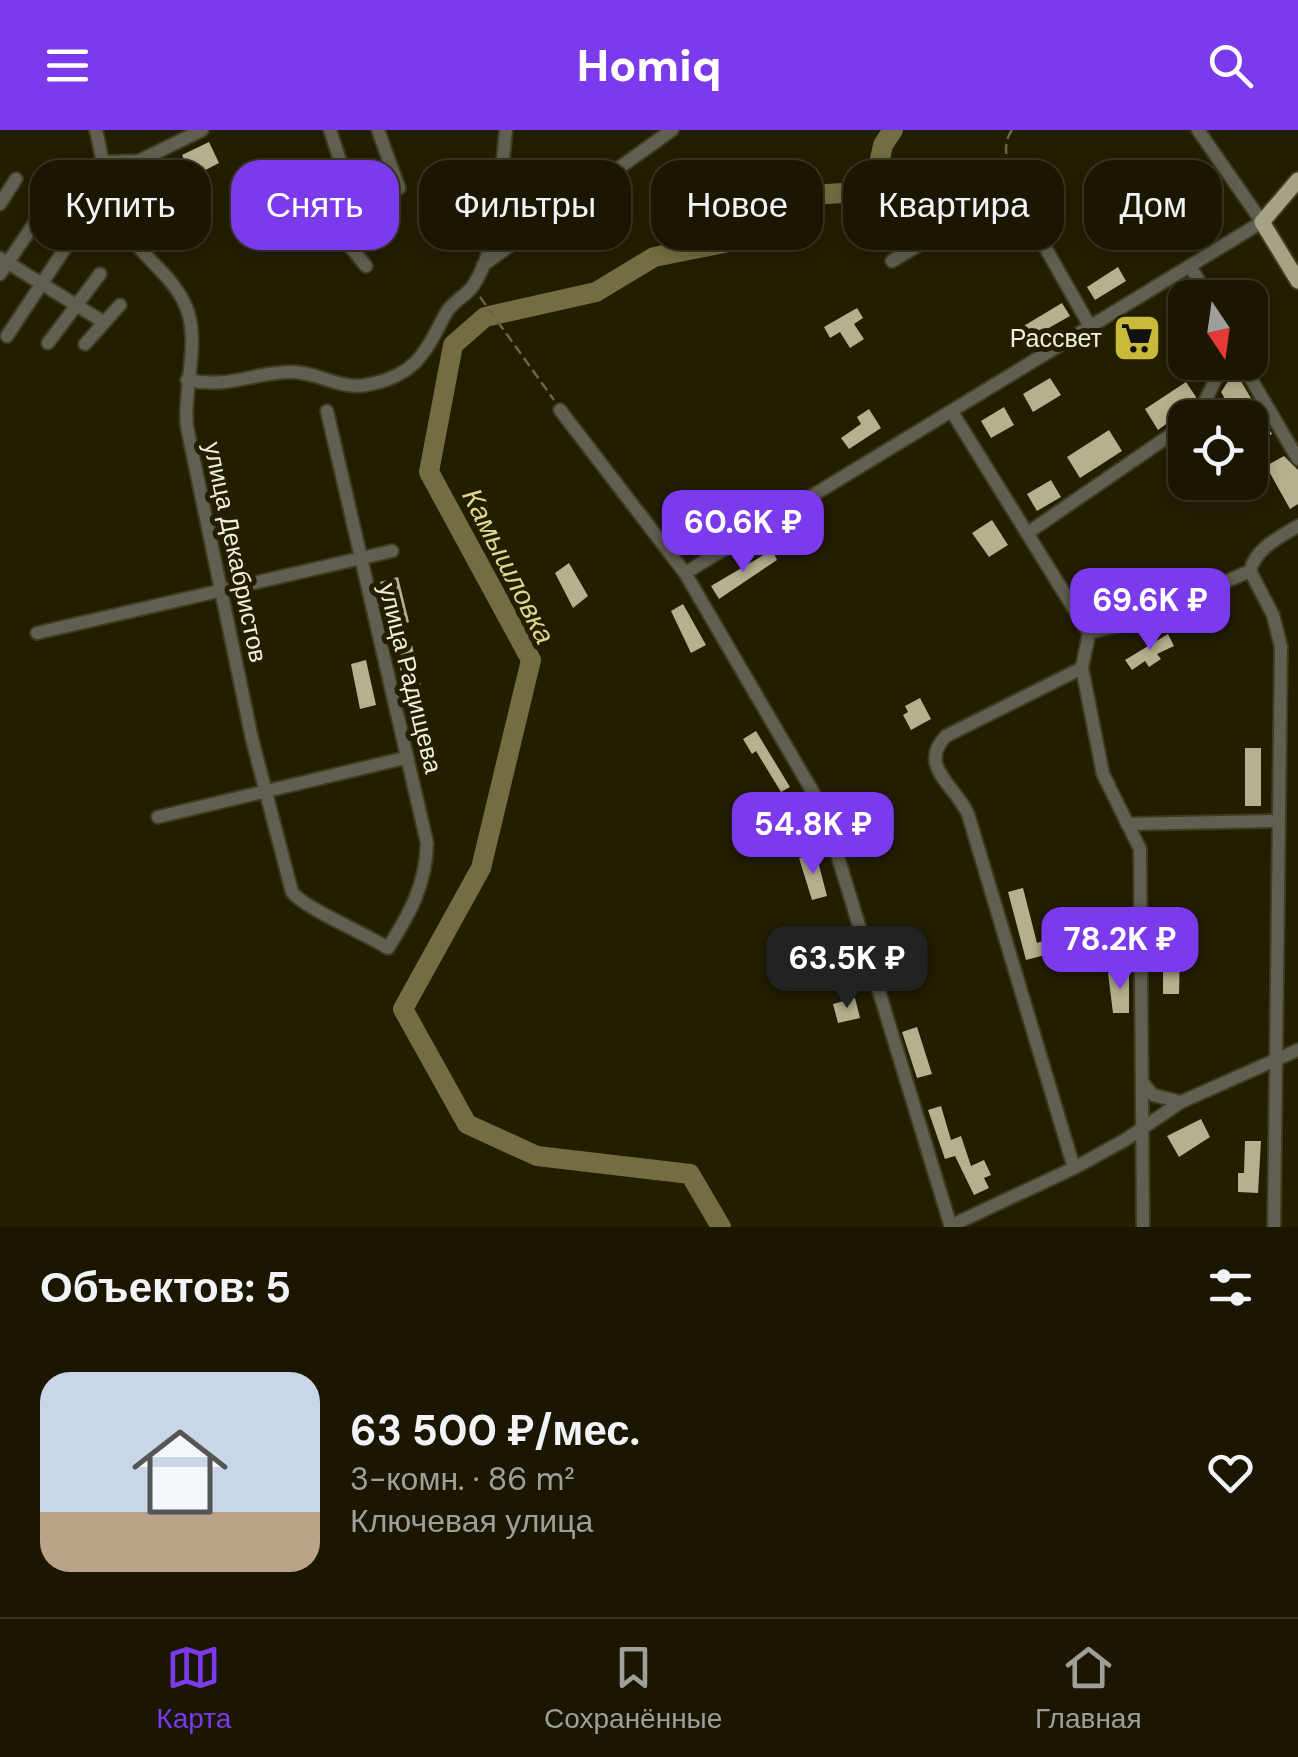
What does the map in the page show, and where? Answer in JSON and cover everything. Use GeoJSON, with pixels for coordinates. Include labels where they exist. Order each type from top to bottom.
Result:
{"type":"FeatureCollection","features":[{"type":"Feature","properties":{"kind":"main road"},"geometry":{"type":"LineString","coordinates":[[1298,180],[1262,222],[1298,281]]}},
{"type":"Feature","properties":{"kind":"street","name":"улица Декабристов"},"geometry":{"type":"LineString","coordinates":[[96,130],[103,160]]}},
{"type":"Feature","properties":{"kind":"street"},"geometry":{"type":"LineString","coordinates":[[141,160],[202,130]]}},
{"type":"Feature","properties":{"kind":"street"},"geometry":{"type":"LineString","coordinates":[[330,130],[338,160]]}},
{"type":"Feature","properties":{"kind":"street"},"geometry":{"type":"LineString","coordinates":[[378,130],[388,160]]}},
{"type":"Feature","properties":{"kind":"street"},"geometry":{"type":"LineString","coordinates":[[187,380],[235,384],[287,372],[362,386],[393,378],[419,363],[448,309],[472,288],[483,265],[494,228],[506,130]]}},
{"type":"Feature","properties":{"kind":"street"},"geometry":{"type":"LineString","coordinates":[[483,265],[672,130]]}},
{"type":"Feature","properties":{"kind":"street"},"geometry":{"type":"LineString","coordinates":[[685,573],[1262,222],[1198,130]]}},
{"type":"Feature","properties":{"kind":"street"},"geometry":{"type":"LineString","coordinates":[[0,204],[16,179]]}},
{"type":"Feature","properties":{"kind":"street"},"geometry":{"type":"LineString","coordinates":[[30,228],[2,265],[102,321]]}},
{"type":"Feature","properties":{"kind":"street"},"geometry":{"type":"LineString","coordinates":[[7,336],[64,250]]}},
{"type":"Feature","properties":{"kind":"street","name":"улица Декабристов"},"geometry":{"type":"LineString","coordinates":[[143,250],[169,280],[188,312],[191,341],[187,427],[265,789],[292,892],[300,902],[350,924],[388,948]]}},
{"type":"Feature","properties":{"kind":"street"},"geometry":{"type":"LineString","coordinates":[[353,250],[366,266]]}},
{"type":"Feature","properties":{"kind":"street"},"geometry":{"type":"LineString","coordinates":[[892,261],[911,250]]}},
{"type":"Feature","properties":{"kind":"street"},"geometry":{"type":"LineString","coordinates":[[1047,250],[1091,328]]}},
{"type":"Feature","properties":{"kind":"street"},"geometry":{"type":"LineString","coordinates":[[1190,266],[1198,280]]}},
{"type":"Feature","properties":{"kind":"street"},"geometry":{"type":"LineString","coordinates":[[48,343],[100,274]]}},
{"type":"Feature","properties":{"kind":"street"},"geometry":{"type":"LineString","coordinates":[[85,344],[120,305]]}},
{"type":"Feature","properties":{"kind":"street"},"geometry":{"type":"LineString","coordinates":[[1252,380],[1298,459]]}},
{"type":"Feature","properties":{"kind":"street"},"geometry":{"type":"LineString","coordinates":[[560,410],[685,573],[824,811],[951,1227],[1074,1168],[1182,1102],[1298,1050]]}},
{"type":"Feature","properties":{"kind":"street","name":"улица Радищева"},"geometry":{"type":"LineString","coordinates":[[328,411],[404,758],[421,806],[426,867],[416,904],[388,948]]}},
{"type":"Feature","properties":{"kind":"street"},"geometry":{"type":"LineString","coordinates":[[952,412],[1089,632],[1082,668],[1103,774],[1140,849],[1143,1227]]}},
{"type":"Feature","properties":{"kind":"street"},"geometry":{"type":"LineString","coordinates":[[1029,532],[1168,437]]}},
{"type":"Feature","properties":{"kind":"street"},"geometry":{"type":"LineString","coordinates":[[1274,1227],[1280,631],[1250,571],[1254,558],[1268,544],[1298,526]]}},
{"type":"Feature","properties":{"kind":"street"},"geometry":{"type":"LineString","coordinates":[[37,633],[392,551]]}},
{"type":"Feature","properties":{"kind":"street"},"geometry":{"type":"LineString","coordinates":[[1089,632],[1138,620],[1250,571]]}},
{"type":"Feature","properties":{"kind":"street"},"geometry":{"type":"LineString","coordinates":[[1074,1168],[968,814],[934,760],[935,748],[946,736],[1082,668]]}},
{"type":"Feature","properties":{"kind":"street"},"geometry":{"type":"LineString","coordinates":[[158,817],[404,758]]}},
{"type":"Feature","properties":{"kind":"street"},"geometry":{"type":"LineString","coordinates":[[1127,824],[1278,820]]}},
{"type":"Feature","properties":{"kind":"street"},"geometry":{"type":"LineString","coordinates":[[1143,1083],[1153,1095],[1182,1102]]}},
{"type":"Feature","properties":{"kind":"path"},"geometry":{"type":"LineString","coordinates":[[1007,160],[1005,139],[1012,130]]}},
{"type":"Feature","properties":{"kind":"path"},"geometry":{"type":"LineString","coordinates":[[483,300],[560,410]]}},
{"type":"Feature","properties":{"kind":"building"},"geometry":{"type":"Polygon","coordinates":[[[209,142],[219,163],[211,167],[211,160],[184,160],[182,155],[209,142]]]}},
{"type":"Feature","properties":{"kind":"building"},"geometry":{"type":"Polygon","coordinates":[[[1118,267],[1126,281],[1095,300],[1087,287],[1118,267]]]}},
{"type":"Feature","properties":{"kind":"building"},"geometry":{"type":"Polygon","coordinates":[[[1062,303],[1070,316],[1024,342],[1017,330],[1062,303]]]}},
{"type":"Feature","properties":{"kind":"building"},"geometry":{"type":"Polygon","coordinates":[[[857,308],[863,318],[854,324],[864,339],[850,348],[840,332],[830,338],[824,327],[857,308]]]}},
{"type":"Feature","properties":{"kind":"building"},"geometry":{"type":"Polygon","coordinates":[[[1144,322],[1154,339],[1131,353],[1121,335],[1144,322]]]}},
{"type":"Feature","properties":{"kind":"building"},"geometry":{"type":"Polygon","coordinates":[[[1050,378],[1061,395],[1033,412],[1023,394],[1050,378]]]}},
{"type":"Feature","properties":{"kind":"building"},"geometry":{"type":"Polygon","coordinates":[[[1229,380],[1240,380],[1252,400],[1226,400],[1221,392],[1229,380]]]}},
{"type":"Feature","properties":{"kind":"building"},"geometry":{"type":"Polygon","coordinates":[[[1186,382],[1196,397],[1168,400],[1168,423],[1158,430],[1145,409],[1186,382]]]}},
{"type":"Feature","properties":{"kind":"building"},"geometry":{"type":"Polygon","coordinates":[[[1004,407],[1014,425],[991,438],[981,421],[1004,407]]]}},
{"type":"Feature","properties":{"kind":"building"},"geometry":{"type":"Polygon","coordinates":[[[869,409],[881,428],[849,449],[841,438],[861,424],[857,417],[869,409]]]}},
{"type":"Feature","properties":{"kind":"building"},"geometry":{"type":"Polygon","coordinates":[[[1109,430],[1122,451],[1080,478],[1067,457],[1109,430]]]}},
{"type":"Feature","properties":{"kind":"building"},"geometry":{"type":"Polygon","coordinates":[[[1284,456],[1298,470],[1298,504],[1290,509],[1268,470],[1268,465],[1284,456]]]}},
{"type":"Feature","properties":{"kind":"building"},"geometry":{"type":"Polygon","coordinates":[[[1051,480],[1061,497],[1037,511],[1027,494],[1051,480]]]}},
{"type":"Feature","properties":{"kind":"building"},"geometry":{"type":"Polygon","coordinates":[[[992,520],[1008,545],[989,557],[972,533],[992,520]]]}},
{"type":"Feature","properties":{"kind":"building"},"geometry":{"type":"Polygon","coordinates":[[[772,550],[777,560],[719,599],[711,586],[772,550]]]}},
{"type":"Feature","properties":{"kind":"building"},"geometry":{"type":"Polygon","coordinates":[[[569,563],[588,596],[573,608],[555,573],[569,563]]]}},
{"type":"Feature","properties":{"kind":"building"},"geometry":{"type":"Polygon","coordinates":[[[398,577],[409,622],[392,627],[380,582],[398,577]]]}},
{"type":"Feature","properties":{"kind":"building"},"geometry":{"type":"Polygon","coordinates":[[[683,604],[706,645],[691,653],[671,611],[683,604]]]}},
{"type":"Feature","properties":{"kind":"building"},"geometry":{"type":"Polygon","coordinates":[[[1168,634],[1174,646],[1157,654],[1161,659],[1149,667],[1145,661],[1132,670],[1125,660],[1168,634]]]}},
{"type":"Feature","properties":{"kind":"building"},"geometry":{"type":"Polygon","coordinates":[[[412,645],[423,695],[407,700],[396,650],[412,645]]]}},
{"type":"Feature","properties":{"kind":"building"},"geometry":{"type":"Polygon","coordinates":[[[366,660],[376,705],[360,709],[351,664],[366,660]]]}},
{"type":"Feature","properties":{"kind":"building"},"geometry":{"type":"Polygon","coordinates":[[[920,698],[931,719],[911,730],[903,715],[908,712],[905,706],[920,698]]]}},
{"type":"Feature","properties":{"kind":"building"},"geometry":{"type":"Polygon","coordinates":[[[756,731],[790,787],[781,792],[756,751],[752,754],[743,739],[756,731]]]}},
{"type":"Feature","properties":{"kind":"building"},"geometry":{"type":"Polygon","coordinates":[[[1245,748],[1261,748],[1261,806],[1245,806],[1245,748]]]}},
{"type":"Feature","properties":{"kind":"building"},"geometry":{"type":"Polygon","coordinates":[[[816,854],[827,896],[812,900],[799,858],[816,854]]]}},
{"type":"Feature","properties":{"kind":"building"},"geometry":{"type":"Polygon","coordinates":[[[1023,888],[1037,943],[1046,940],[1049,954],[1026,960],[1008,892],[1023,888]]]}},
{"type":"Feature","properties":{"kind":"building"},"geometry":{"type":"Polygon","coordinates":[[[1163,949],[1180,949],[1179,994],[1163,994],[1163,949]]]}},
{"type":"Feature","properties":{"kind":"building"},"geometry":{"type":"Polygon","coordinates":[[[1108,973],[1129,973],[1129,1013],[1113,1013],[1108,973]]]}},
{"type":"Feature","properties":{"kind":"building"},"geometry":{"type":"Polygon","coordinates":[[[855,998],[860,1018],[838,1023],[833,1004],[855,998]]]}},
{"type":"Feature","properties":{"kind":"building"},"geometry":{"type":"Polygon","coordinates":[[[917,1027],[932,1074],[917,1078],[902,1032],[917,1027]]]}},
{"type":"Feature","properties":{"kind":"building"},"geometry":{"type":"Polygon","coordinates":[[[941,1106],[951,1140],[961,1136],[971,1166],[984,1160],[991,1175],[984,1178],[989,1188],[974,1195],[955,1156],[945,1159],[928,1110],[941,1106]]]}},
{"type":"Feature","properties":{"kind":"building"},"geometry":{"type":"Polygon","coordinates":[[[1201,1119],[1210,1137],[1179,1157],[1167,1136],[1201,1119]]]}},
{"type":"Feature","properties":{"kind":"building"},"geometry":{"type":"Polygon","coordinates":[[[1245,1141],[1261,1141],[1258,1193],[1238,1192],[1238,1173],[1244,1173],[1245,1141]]]}},
{"type":"Feature","properties":{"kind":"waterway","name":"Камышловка"},"geometry":{"type":"LineString","coordinates":[[721,1227],[690,1174],[537,1156],[467,1124],[403,1009],[481,868],[531,660],[429,472],[453,345],[485,317],[596,292],[654,257],[729,242],[797,196],[873,191],[883,145],[893,130]]}},
{"type":"Feature","properties":{"kind":"place","name":"Рассвет"},"geometry":{"type":"Point","coordinates":[1137,338]}}]}
